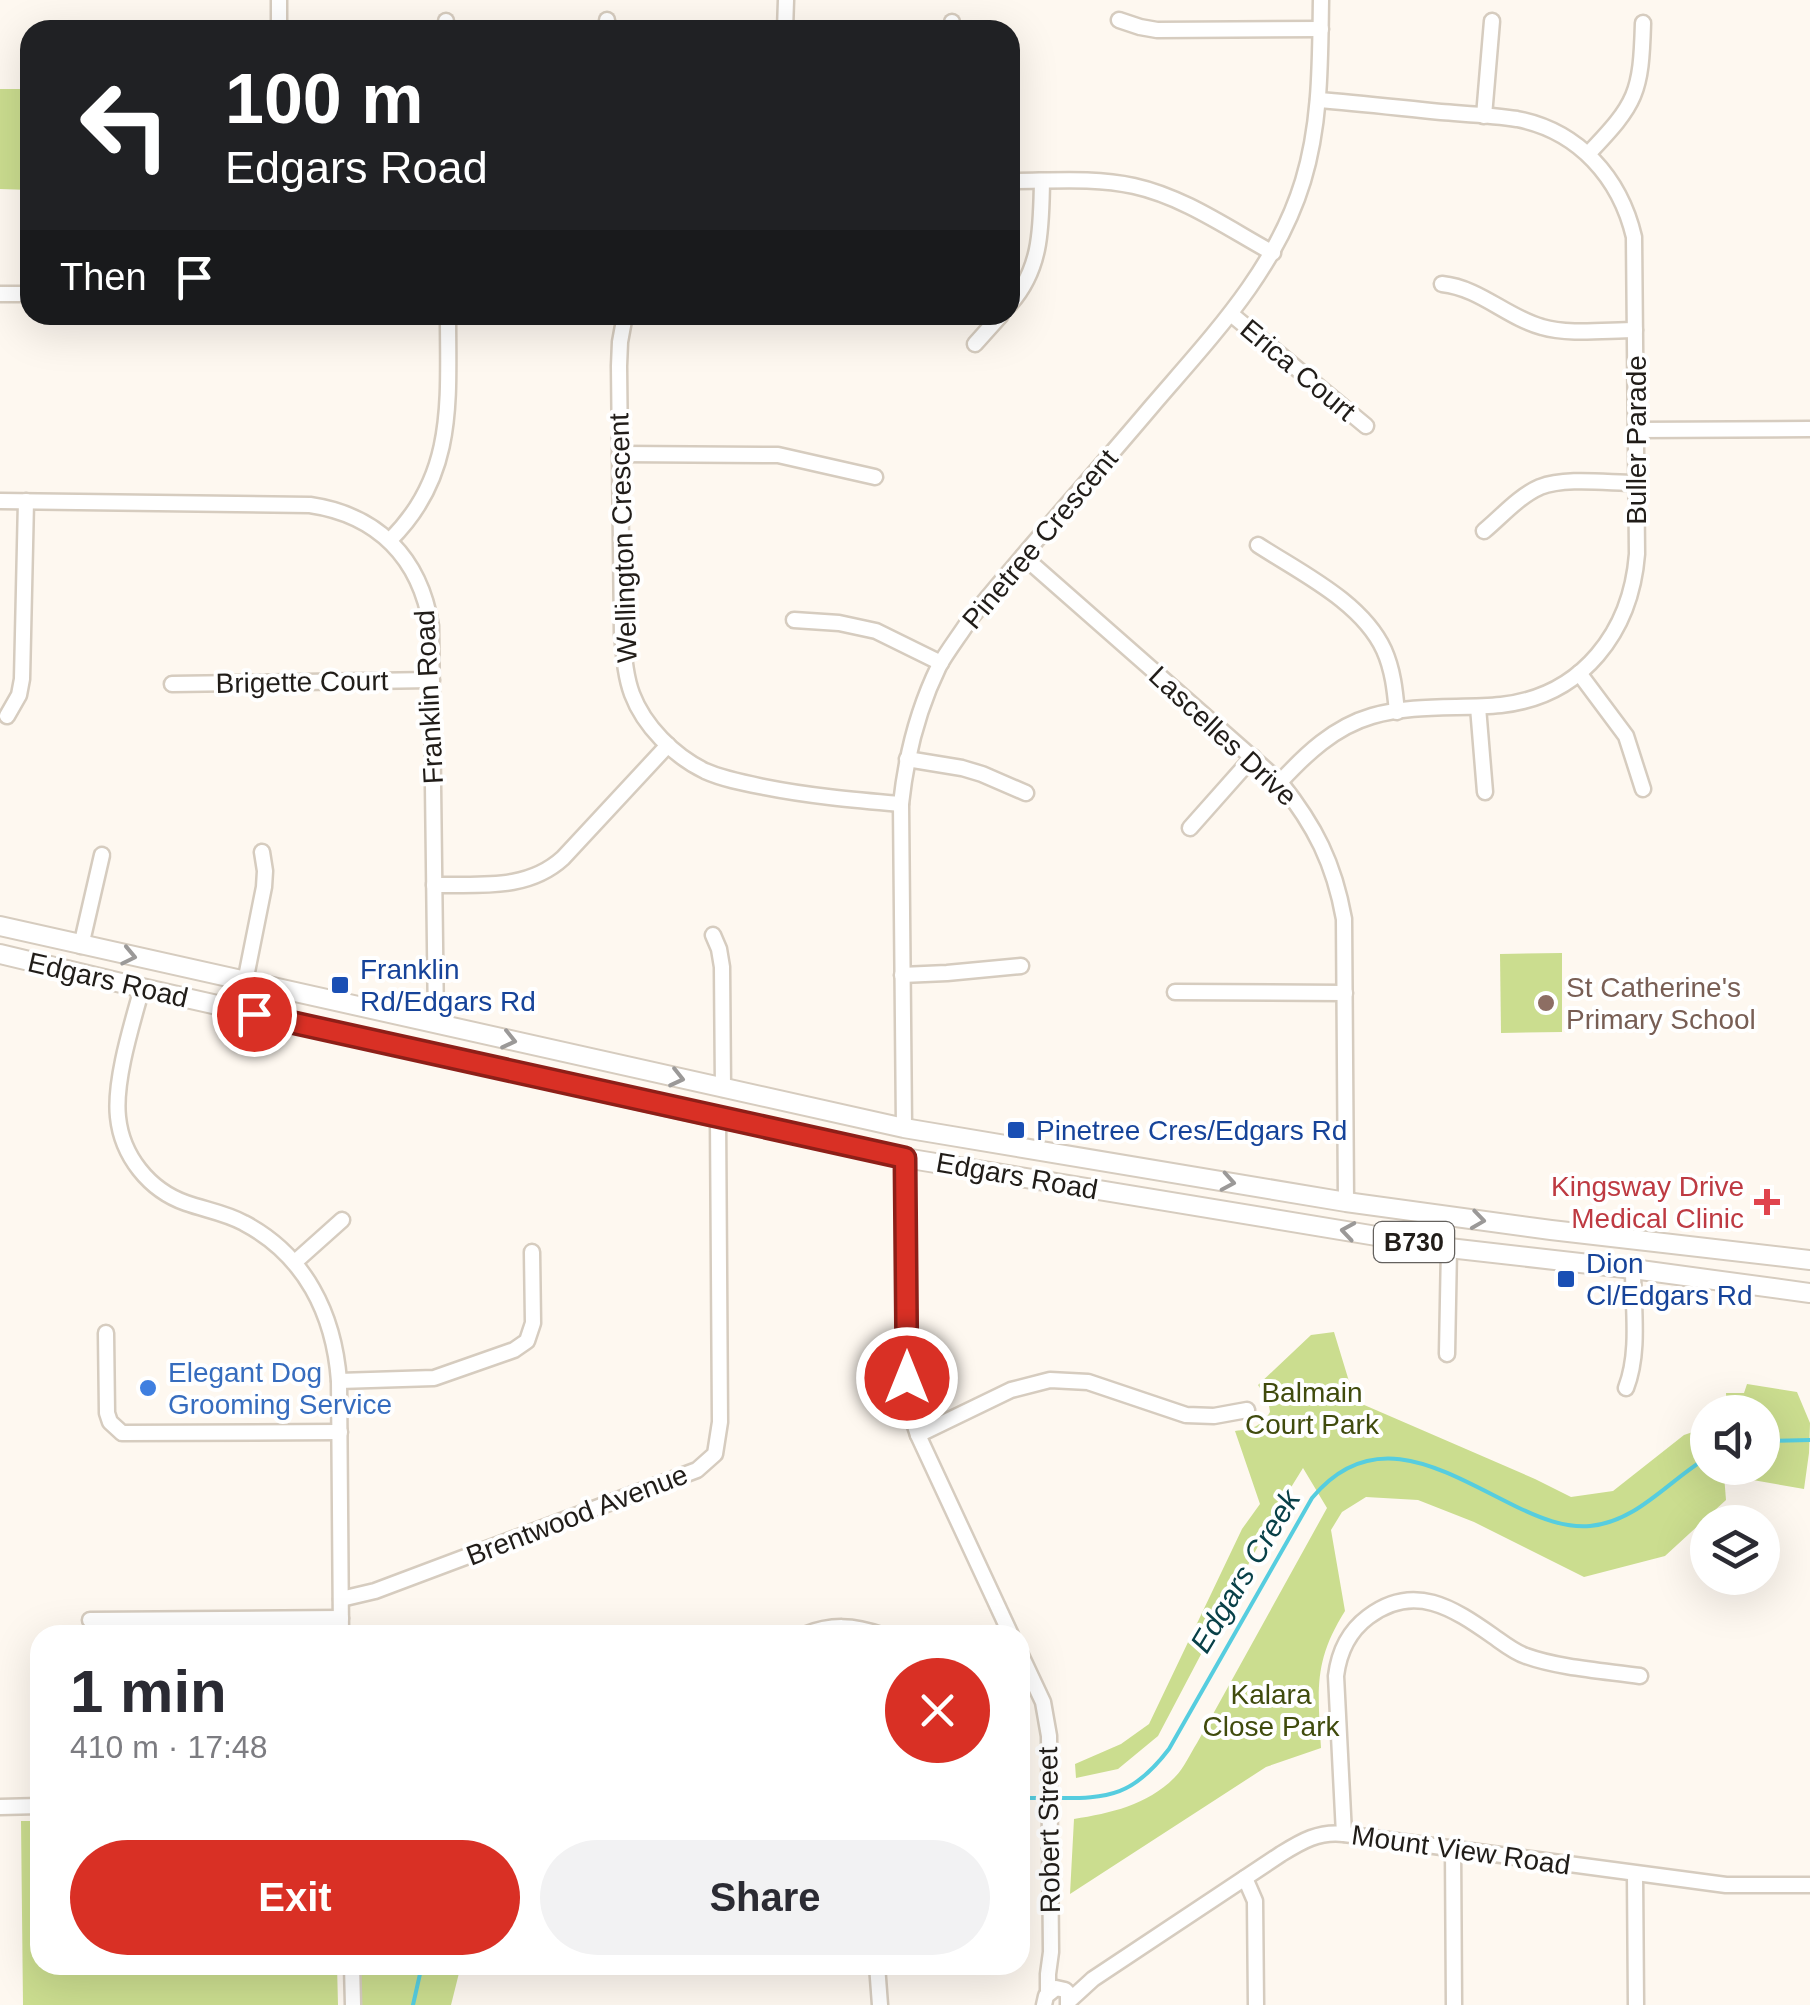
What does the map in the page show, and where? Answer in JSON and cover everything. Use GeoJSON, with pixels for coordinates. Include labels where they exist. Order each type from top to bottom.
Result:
{"type":"FeatureCollection","features":[{"type":"Feature","properties":{"kind":"main road","name":"Edgars Road"},"geometry":{"type":"LineString","coordinates":[[0,926],[904,1128],[1346,1202],[1810,1260]]}},
{"type":"Feature","properties":{"kind":"main road","name":"Edgars Road"},"geometry":{"type":"LineString","coordinates":[[0,954],[905,1158],[1449,1248],[1810,1293]]}},
{"type":"Feature","properties":{"kind":"main road"},"geometry":{"type":"LineString","coordinates":[[576,1086],[582,1057]]}},
{"type":"Feature","properties":{"kind":"main road"},"geometry":{"type":"LineString","coordinates":[[1128,1195],[1132,1166]]}},
{"type":"Feature","properties":{"kind":"main road"},"geometry":{"type":"LineString","coordinates":[[1548,1260],[1551,1230]]}},
{"type":"Feature","properties":{"kind":"street","name":"Pinetree Crescent"},"geometry":{"type":"LineString","coordinates":[[904,1128],[901,804],[918,719],[941,663],[970,619],[1231,314],[1273,254],[1310,154],[1318,100],[1321,0]]}},
{"type":"Feature","properties":{"kind":"street"},"geometry":{"type":"LineString","coordinates":[[1120,20],[1157,30],[1321,29]]}},
{"type":"Feature","properties":{"kind":"street"},"geometry":{"type":"LineString","coordinates":[[1484,116],[1492,21]]}},
{"type":"Feature","properties":{"kind":"street"},"geometry":{"type":"LineString","coordinates":[[1588,154],[1633,99],[1642,66],[1644,23]]}},
{"type":"Feature","properties":{"kind":"street","name":"Buller Parade"},"geometry":{"type":"LineString","coordinates":[[1280,782],[1328,737],[1372,716],[1506,704],[1536,696],[1579,673],[1608,644],[1618,626],[1632,591],[1637,554],[1636,253],[1631,222],[1616,187],[1588,154],[1564,136],[1535,124],[1318,100]]}},
{"type":"Feature","properties":{"kind":"street"},"geometry":{"type":"LineString","coordinates":[[1020,181],[1119,183],[1162,194],[1273,254]]}},
{"type":"Feature","properties":{"kind":"street"},"geometry":{"type":"LineString","coordinates":[[1020,292],[1038,250],[1042,181]]}},
{"type":"Feature","properties":{"kind":"street"},"geometry":{"type":"LineString","coordinates":[[1442,284],[1465,288],[1546,329],[1635,330]]}},
{"type":"Feature","properties":{"kind":"street","name":"Erica Court"},"geometry":{"type":"LineString","coordinates":[[1231,314],[1366,426]]}},
{"type":"Feature","properties":{"kind":"street"},"geometry":{"type":"LineString","coordinates":[[390,540],[420,503],[442,451],[448,409],[448,325]]}},
{"type":"Feature","properties":{"kind":"street","name":"Wellington Crescent"},"geometry":{"type":"LineString","coordinates":[[623,325],[619,366],[622,634],[626,673],[638,707],[668,745],[687,761],[720,777],[802,794],[901,804]]}},
{"type":"Feature","properties":{"kind":"street"},"geometry":{"type":"LineString","coordinates":[[975,344],[991,325]]}},
{"type":"Feature","properties":{"kind":"street"},"geometry":{"type":"LineString","coordinates":[[1636,430],[1810,429]]}},
{"type":"Feature","properties":{"kind":"street"},"geometry":{"type":"LineString","coordinates":[[620,454],[778,454],[875,477]]}},
{"type":"Feature","properties":{"kind":"street"},"geometry":{"type":"LineString","coordinates":[[1484,532],[1540,487],[1565,482],[1636,483]]}},
{"type":"Feature","properties":{"kind":"street","name":"Franklin Road"},"geometry":{"type":"LineString","coordinates":[[0,501],[310,504],[348,513],[390,540],[416,576],[428,610],[432,644],[436,1024]]}},
{"type":"Feature","properties":{"kind":"street"},"geometry":{"type":"LineString","coordinates":[[7,716],[19,695],[22,679],[26,501]]}},
{"type":"Feature","properties":{"kind":"street"},"geometry":{"type":"LineString","coordinates":[[1258,545],[1344,601],[1368,624],[1389,664],[1397,712]]}},
{"type":"Feature","properties":{"kind":"street","name":"Lascelles Drive"},"geometry":{"type":"LineString","coordinates":[[1024,556],[1280,782],[1322,843],[1344,919],[1346,1202]]}},
{"type":"Feature","properties":{"kind":"street"},"geometry":{"type":"LineString","coordinates":[[794,620],[839,623],[876,631],[941,663]]}},
{"type":"Feature","properties":{"kind":"street"},"geometry":{"type":"LineString","coordinates":[[1579,673],[1626,736],[1643,789]]}},
{"type":"Feature","properties":{"kind":"street","name":"Brigette Court"},"geometry":{"type":"LineString","coordinates":[[172,684],[432,680]]}},
{"type":"Feature","properties":{"kind":"street"},"geometry":{"type":"LineString","coordinates":[[1478,707],[1485,792]]}},
{"type":"Feature","properties":{"kind":"street"},"geometry":{"type":"LineString","coordinates":[[434,885],[508,884],[543,873],[562,858],[668,745]]}},
{"type":"Feature","properties":{"kind":"street"},"geometry":{"type":"LineString","coordinates":[[1190,828],[1253,757]]}},
{"type":"Feature","properties":{"kind":"street"},"geometry":{"type":"LineString","coordinates":[[907,759],[962,768],[1026,793]]}},
{"type":"Feature","properties":{"kind":"street"},"geometry":{"type":"LineString","coordinates":[[245,982],[264,887],[262,852]]}},
{"type":"Feature","properties":{"kind":"street"},"geometry":{"type":"LineString","coordinates":[[81,946],[102,856]]}},
{"type":"Feature","properties":{"kind":"street"},"geometry":{"type":"LineString","coordinates":[[713,935],[722,967],[724,1089]]}},
{"type":"Feature","properties":{"kind":"street"},"geometry":{"type":"LineString","coordinates":[[902,975],[1021,966]]}},
{"type":"Feature","properties":{"kind":"street"},"geometry":{"type":"LineString","coordinates":[[142,988],[118,1096],[118,1123],[126,1148],[146,1178],[159,1189],[188,1204],[240,1221],[272,1242],[310,1282],[330,1324],[339,1380],[341,1625]]}},
{"type":"Feature","properties":{"kind":"street"},"geometry":{"type":"LineString","coordinates":[[1175,992],[1345,993]]}},
{"type":"Feature","properties":{"kind":"street","name":"Brentwood Avenue"},"geometry":{"type":"LineString","coordinates":[[341,1599],[375,1591],[697,1470],[716,1454],[720,1422],[718,1117]]}},
{"type":"Feature","properties":{"kind":"street"},"geometry":{"type":"LineString","coordinates":[[905,1158],[907,1378],[912,1417],[1006,1625]]}},
{"type":"Feature","properties":{"kind":"street"},"geometry":{"type":"LineString","coordinates":[[294,1262],[342,1220]]}},
{"type":"Feature","properties":{"kind":"street"},"geometry":{"type":"LineString","coordinates":[[1447,1354],[1449,1248]]}},
{"type":"Feature","properties":{"kind":"street"},"geometry":{"type":"LineString","coordinates":[[339,1380],[434,1378],[514,1350],[526,1341],[533,1324],[532,1252]]}},
{"type":"Feature","properties":{"kind":"street"},"geometry":{"type":"LineString","coordinates":[[1626,1388],[1634,1350],[1633,1269]]}},
{"type":"Feature","properties":{"kind":"street"},"geometry":{"type":"LineString","coordinates":[[106,1333],[106,1413],[114,1429],[122,1433],[340,1432]]}},
{"type":"Feature","properties":{"kind":"street"},"geometry":{"type":"LineString","coordinates":[[918,1436],[1011,1390],[1050,1380],[1088,1382],[1186,1415],[1214,1416],[1247,1410]]}},
{"type":"Feature","properties":{"kind":"street"},"geometry":{"type":"LineString","coordinates":[[1344,1834],[1338,1660],[1345,1642],[1373,1613],[1401,1602],[1430,1601],[1461,1614],[1523,1656],[1640,1676]]}},
{"type":"Feature","properties":{"kind":"street"},"geometry":{"type":"LineString","coordinates":[[90,1620],[341,1618]]}},
{"type":"Feature","properties":{"kind":"street","name":"Robert Street"},"geometry":{"type":"LineString","coordinates":[[1030,1674],[1046,1716],[1051,1952],[1048,1974],[1059,1997]]}},
{"type":"Feature","properties":{"kind":"street"},"geometry":{"type":"LineString","coordinates":[[0,1807],[30,1806]]}},
{"type":"Feature","properties":{"kind":"street","name":"Mount View Road"},"geometry":{"type":"LineString","coordinates":[[1059,1997],[1094,1979],[1304,1840],[1325,1833],[1726,1885],[1810,1885]]}},
{"type":"Feature","properties":{"kind":"street"},"geometry":{"type":"LineString","coordinates":[[1453,1848],[1454,2005]]}},
{"type":"Feature","properties":{"kind":"street"},"geometry":{"type":"LineString","coordinates":[[1635,1874],[1636,2005]]}},
{"type":"Feature","properties":{"kind":"street"},"geometry":{"type":"LineString","coordinates":[[1245,1878],[1255,1901],[1256,2005]]}},
{"type":"Feature","properties":{"kind":"street"},"geometry":{"type":"LineString","coordinates":[[352,1975],[352,2005]]}},
{"type":"Feature","properties":{"kind":"street"},"geometry":{"type":"LineString","coordinates":[[878,1975],[880,2005]]}},
{"type":"Feature","properties":{"kind":"green space"},"geometry":{"type":"Polygon","coordinates":[[[0,89],[20,89],[20,190],[0,189],[0,89]]]}},
{"type":"Feature","properties":{"kind":"green space"},"geometry":{"type":"Polygon","coordinates":[[[1562,953],[1562,1032],[1501,1033],[1500,954],[1562,953]]]}},
{"type":"Feature","properties":{"kind":"green space"},"geometry":{"type":"Polygon","coordinates":[[[1334,1332],[1355,1401],[1571,1497],[1613,1491],[1690,1433],[1690,1485],[1725,1485],[1726,1500],[1721,1505],[1690,1505],[1690,1533],[1665,1556],[1584,1577],[1474,1522],[1418,1500],[1366,1497],[1342,1512],[1331,1530],[1345,1611],[1327,1646],[1320,1677],[1321,1748],[1266,1767],[1070,1894],[1074,1819],[1141,1801],[1178,1773],[1327,1508],[1303,1468],[1158,1736],[1118,1769],[1076,1778],[1075,1764],[1121,1744],[1149,1724],[1242,1529],[1260,1504],[1235,1431],[1263,1421],[1270,1412],[1268,1400],[1258,1385],[1311,1335],[1334,1332]]]}},
{"type":"Feature","properties":{"kind":"green space"},"geometry":{"type":"Polygon","coordinates":[[[1747,1384],[1797,1392],[1810,1423],[1804,1489],[1780,1485],[1780,1395],[1726,1393],[1744,1393],[1747,1384]]]}},
{"type":"Feature","properties":{"kind":"green space"},"geometry":{"type":"Polygon","coordinates":[[[21,1821],[30,1821],[30,1975],[337,1975],[338,2005],[23,2005],[21,1821]]]}},
{"type":"Feature","properties":{"kind":"green space"},"geometry":{"type":"Polygon","coordinates":[[[356,1975],[458,1975],[451,2005],[358,2005],[356,1975]]]}},
{"type":"Feature","properties":{"kind":"waterway","name":"Edgars Creek"},"geometry":{"type":"LineString","coordinates":[[1780,1441],[1810,1440]]}},
{"type":"Feature","properties":{"kind":"waterway","name":"Edgars Creek"},"geometry":{"type":"LineString","coordinates":[[1054,1798],[1119,1791],[1156,1764],[1169,1749],[1312,1498],[1336,1475],[1361,1463],[1386,1458],[1412,1461],[1438,1469],[1543,1518],[1590,1526],[1623,1517],[1690,1469]]}},
{"type":"Feature","properties":{"kind":"waterway","name":"Edgars Creek"},"geometry":{"type":"LineString","coordinates":[[1030,1798],[1045,1798]]}},
{"type":"Feature","properties":{"kind":"waterway","name":"Edgars Creek"},"geometry":{"type":"LineString","coordinates":[[413,2005],[420,1975]]}},
{"type":"Feature","properties":{"kind":"place","name":"Franklin Rd/Edgars Rd"},"geometry":{"type":"Point","coordinates":[340,985]}},
{"type":"Feature","properties":{"kind":"place","name":"St Catherine's Primary School"},"geometry":{"type":"Point","coordinates":[1546,1003]}},
{"type":"Feature","properties":{"kind":"place","name":"Pinetree Cres/Edgars Rd"},"geometry":{"type":"Point","coordinates":[1016,1130]}},
{"type":"Feature","properties":{"kind":"place","name":"Kingsway Drive Medical Clinic"},"geometry":{"type":"Point","coordinates":[1767,1202]}},
{"type":"Feature","properties":{"kind":"place","name":"Dion Cl/Edgars Rd"},"geometry":{"type":"Point","coordinates":[1566,1279]}},
{"type":"Feature","properties":{"kind":"place","name":"Elegant Dog Grooming Service"},"geometry":{"type":"Point","coordinates":[148,1388]}},
{"type":"Feature","properties":{"kind":"route"},"geometry":{"type":"LineString","coordinates":[[254,1014],[905,1158],[907,1378]]}},
{"type":"Feature","properties":{"kind":"park label","name":"Balmain Court Park"},"geometry":{"type":"Point","coordinates":[1312,1408]}},
{"type":"Feature","properties":{"kind":"park label","name":"Kalara Close Park"},"geometry":{"type":"Point","coordinates":[1271,1710]}}]}
